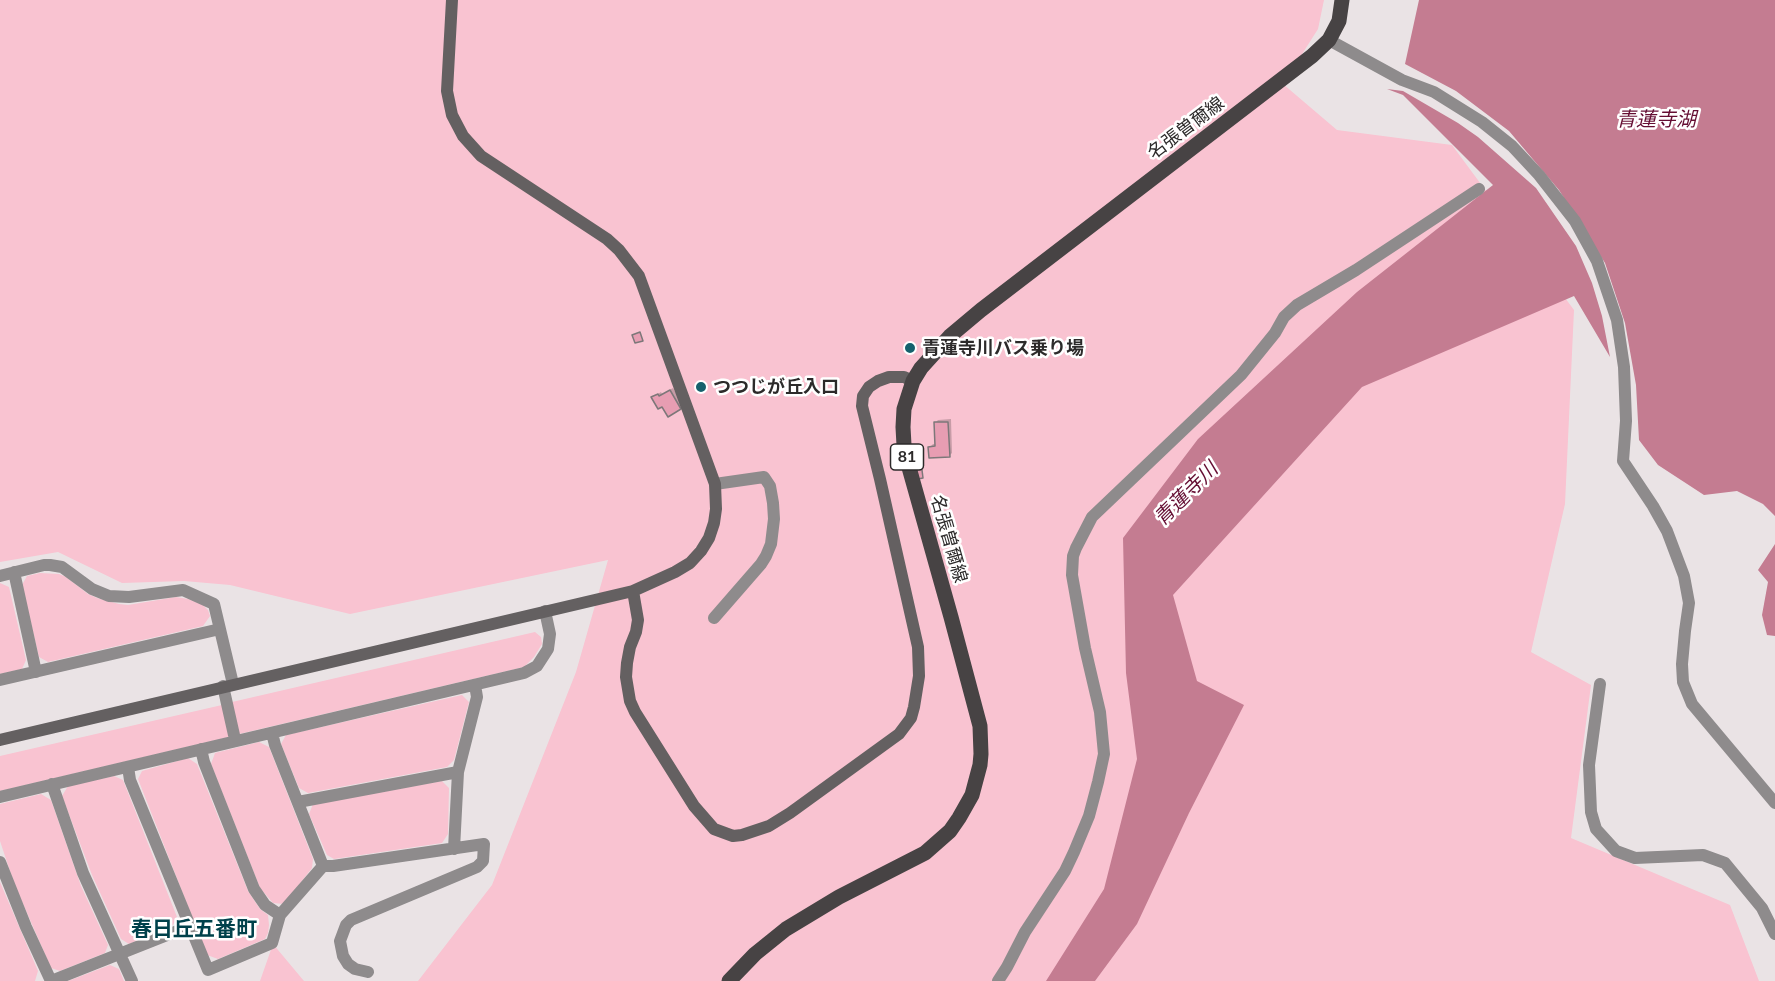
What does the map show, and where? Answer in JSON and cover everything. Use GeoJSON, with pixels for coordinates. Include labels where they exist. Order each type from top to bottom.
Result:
{"type":"FeatureCollection","features":[{"type":"Feature","properties":{"kind":"main road","name":"名張曽爾線"},"geometry":{"type":"LineString","coordinates":[[729,981],[755,954],[786,929],[839,897],[925,853],[950,831],[972,795],[977,779],[981,754],[980,726],[904,445],[904,409],[914,381],[930,357],[981,309],[1312,57],[1329,40],[1339,21],[1342,0]]}},
{"type":"Feature","properties":{"kind":"street"},"geometry":{"type":"LineString","coordinates":[[0,740],[633,591],[690,563],[709,538],[716,509],[715,484],[639,276],[620,250],[607,239],[481,156],[471,147],[457,126],[447,91],[452,0]]}},
{"type":"Feature","properties":{"kind":"street"},"geometry":{"type":"LineString","coordinates":[[1329,40],[1402,80],[1434,92],[1458,105],[1512,146],[1539,175],[1575,221],[1597,261],[1617,320],[1624,367],[1626,421],[1623,460],[1653,506],[1684,576],[1689,603],[1685,631],[1683,682],[1692,704],[1775,803]]}},
{"type":"Feature","properties":{"kind":"street"},"geometry":{"type":"LineString","coordinates":[[998,981],[1025,932],[1065,871],[1074,852],[1089,816],[1104,754],[1100,712],[1072,575],[1073,556],[1089,523],[1099,509],[1241,375],[1275,333],[1284,317],[1297,305],[1356,270],[1479,189]]}},
{"type":"Feature","properties":{"kind":"street"},"geometry":{"type":"LineString","coordinates":[[633,591],[638,620],[627,663],[626,677],[630,701],[694,806],[714,829],[733,836],[742,836],[769,826],[882,746],[898,734],[911,718],[919,676],[916,633],[862,406],[863,396],[869,387],[878,381],[889,377],[904,377],[914,381]]}},
{"type":"Feature","properties":{"kind":"street"},"geometry":{"type":"LineString","coordinates":[[714,618],[766,556],[771,544],[774,519],[770,486],[764,477],[715,484]]}},
{"type":"Feature","properties":{"kind":"street"},"geometry":{"type":"LineString","coordinates":[[0,576],[44,565],[56,566],[70,572],[92,589],[118,597],[183,590],[214,603],[220,628],[234,735]]}},
{"type":"Feature","properties":{"kind":"street"},"geometry":{"type":"LineString","coordinates":[[14,572],[36,672]]}},
{"type":"Feature","properties":{"kind":"street"},"geometry":{"type":"LineString","coordinates":[[0,797],[524,673],[537,666],[546,655],[550,634],[545,611]]}},
{"type":"Feature","properties":{"kind":"street"},"geometry":{"type":"LineString","coordinates":[[0,680],[220,628]]}},
{"type":"Feature","properties":{"kind":"street"},"geometry":{"type":"LineString","coordinates":[[1600,684],[1589,765],[1591,812],[1596,829],[1616,851],[1635,858],[1703,855],[1725,863],[1762,908],[1775,934]]}},
{"type":"Feature","properties":{"kind":"street"},"geometry":{"type":"LineString","coordinates":[[454,849],[458,772],[477,697],[475,685]]}},
{"type":"Feature","properties":{"kind":"street"},"geometry":{"type":"LineString","coordinates":[[272,733],[323,866]]}},
{"type":"Feature","properties":{"kind":"street"},"geometry":{"type":"LineString","coordinates":[[201,750],[254,889],[265,906],[280,915]]}},
{"type":"Feature","properties":{"kind":"street"},"geometry":{"type":"LineString","coordinates":[[128,767],[130,780],[208,970],[272,943],[280,915],[323,866],[484,844],[483,861],[477,867],[351,920],[346,925],[340,941],[343,956],[355,969],[368,972]]}},
{"type":"Feature","properties":{"kind":"street"},"geometry":{"type":"LineString","coordinates":[[298,802],[458,772]]}},
{"type":"Feature","properties":{"kind":"street"},"geometry":{"type":"LineString","coordinates":[[52,784],[83,873],[132,981]]}},
{"type":"Feature","properties":{"kind":"street"},"geometry":{"type":"LineString","coordinates":[[0,862],[51,981],[190,926]]}},
{"type":"Feature","properties":{"kind":"shaded area"},"geometry":{"type":"Polygon","coordinates":[[[0,0],[1324,0],[1318,29],[1283,84],[1337,130],[1452,145],[1574,310],[1565,504],[1531,652],[1591,685],[1571,838],[1730,905],[1759,981],[418,981],[492,885],[576,672],[608,560],[350,614],[230,585],[184,581],[122,583],[58,552],[0,562],[0,0]]]}},
{"type":"Feature","properties":{"kind":"shaded area"},"geometry":{"type":"Polygon","coordinates":[[[40,573],[59,574],[88,594],[119,604],[128,605],[176,597],[188,599],[202,604],[210,616],[203,626],[48,662],[39,657],[22,585],[27,576],[40,573]]]}},
{"type":"Feature","properties":{"kind":"shaded area"},"geometry":{"type":"Polygon","coordinates":[[[0,583],[9,587],[26,660],[22,669],[0,674],[0,583]]]}},
{"type":"Feature","properties":{"kind":"shaded area"},"geometry":{"type":"Polygon","coordinates":[[[535,632],[541,637],[542,644],[524,667],[239,734],[232,702],[535,632]]]}},
{"type":"Feature","properties":{"kind":"shaded area"},"geometry":{"type":"Polygon","coordinates":[[[462,695],[469,702],[454,760],[447,767],[308,793],[299,788],[281,744],[286,735],[462,695]]]}},
{"type":"Feature","properties":{"kind":"shaded area"},"geometry":{"type":"Polygon","coordinates":[[[222,705],[229,737],[0,791],[0,756],[222,705]]]}},
{"type":"Feature","properties":{"kind":"shaded area"},"geometry":{"type":"Polygon","coordinates":[[[259,742],[269,747],[313,859],[312,868],[284,904],[273,903],[260,888],[211,764],[215,753],[259,742]]]}},
{"type":"Feature","properties":{"kind":"shaded area"},"geometry":{"type":"Polygon","coordinates":[[[188,758],[197,764],[248,891],[260,909],[268,915],[268,933],[265,939],[218,959],[207,955],[138,779],[142,771],[188,758]]]}},
{"type":"Feature","properties":{"kind":"shaded area"},"geometry":{"type":"Polygon","coordinates":[[[114,776],[123,780],[177,917],[173,925],[129,944],[121,939],[92,875],[62,796],[68,786],[114,776]]]}},
{"type":"Feature","properties":{"kind":"shaded area"},"geometry":{"type":"Polygon","coordinates":[[[442,781],[449,788],[448,834],[442,843],[334,859],[327,855],[309,814],[313,804],[442,781]]]}},
{"type":"Feature","properties":{"kind":"shaded area"},"geometry":{"type":"Polygon","coordinates":[[[41,794],[51,800],[81,886],[108,945],[105,953],[60,971],[51,968],[14,883],[0,841],[0,804],[41,794]]]}},
{"type":"Feature","properties":{"kind":"shaded area"},"geometry":{"type":"Polygon","coordinates":[[[0,882],[38,971],[35,981],[0,981],[0,882]]]}},
{"type":"Feature","properties":{"kind":"shaded area"},"geometry":{"type":"Polygon","coordinates":[[[273,944],[304,981],[260,981],[273,944]]]}},
{"type":"Feature","properties":{"kind":"shaded area"},"geometry":{"type":"Polygon","coordinates":[[[110,965],[119,969],[124,981],[68,981],[110,965]]]}},
{"type":"Feature","properties":{"kind":"water","name":"青蓮寺湖"},"geometry":{"type":"Polygon","coordinates":[[[1419,0],[1775,0],[1775,516],[1763,504],[1737,491],[1704,495],[1658,465],[1639,440],[1636,385],[1625,323],[1605,263],[1559,190],[1509,131],[1456,91],[1405,64],[1419,0]]]}},
{"type":"Feature","properties":{"kind":"water","name":"青蓮寺川"},"geometry":{"type":"Polygon","coordinates":[[[1387,89],[1403,91],[1458,123],[1478,137],[1536,188],[1576,246],[1592,283],[1602,316],[1610,357],[1574,296],[1362,387],[1173,595],[1197,681],[1244,705],[1189,813],[1137,924],[1095,981],[1046,981],[1104,889],[1137,759],[1126,673],[1123,538],[1198,439],[1357,292],[1493,185],[1403,95],[1387,89]]]}},
{"type":"Feature","properties":{"kind":"water"},"geometry":{"type":"Polygon","coordinates":[[[1775,544],[1775,636],[1767,635],[1762,615],[1768,582],[1758,570],[1775,544]]]}},
{"type":"Feature","properties":{"kind":"building"},"geometry":{"type":"Polygon","coordinates":[[[640,332],[643,341],[635,343],[632,335],[640,332]]]}},
{"type":"Feature","properties":{"kind":"building"},"geometry":{"type":"Polygon","coordinates":[[[670,390],[681,409],[668,417],[662,407],[658,409],[651,397],[658,394],[659,396],[670,390]]]}},
{"type":"Feature","properties":{"kind":"building"},"geometry":{"type":"Polygon","coordinates":[[[934,422],[948,422],[950,457],[929,458],[928,447],[935,446],[934,422]]]}},
{"type":"Feature","properties":{"kind":"building"},"geometry":{"type":"Polygon","coordinates":[[[921,462],[923,478],[918,479],[916,463],[921,462]]]}},
{"type":"Feature","properties":{"kind":"place","name":"青蓮寺川バス乗り場"},"geometry":{"type":"Point","coordinates":[910,348]}},
{"type":"Feature","properties":{"kind":"place","name":"つつじが丘入口"},"geometry":{"type":"Point","coordinates":[701,387]}},
{"type":"Feature","properties":{"kind":"district","name":"春日丘五番町"},"geometry":{"type":"Point","coordinates":[194,929]}}]}
